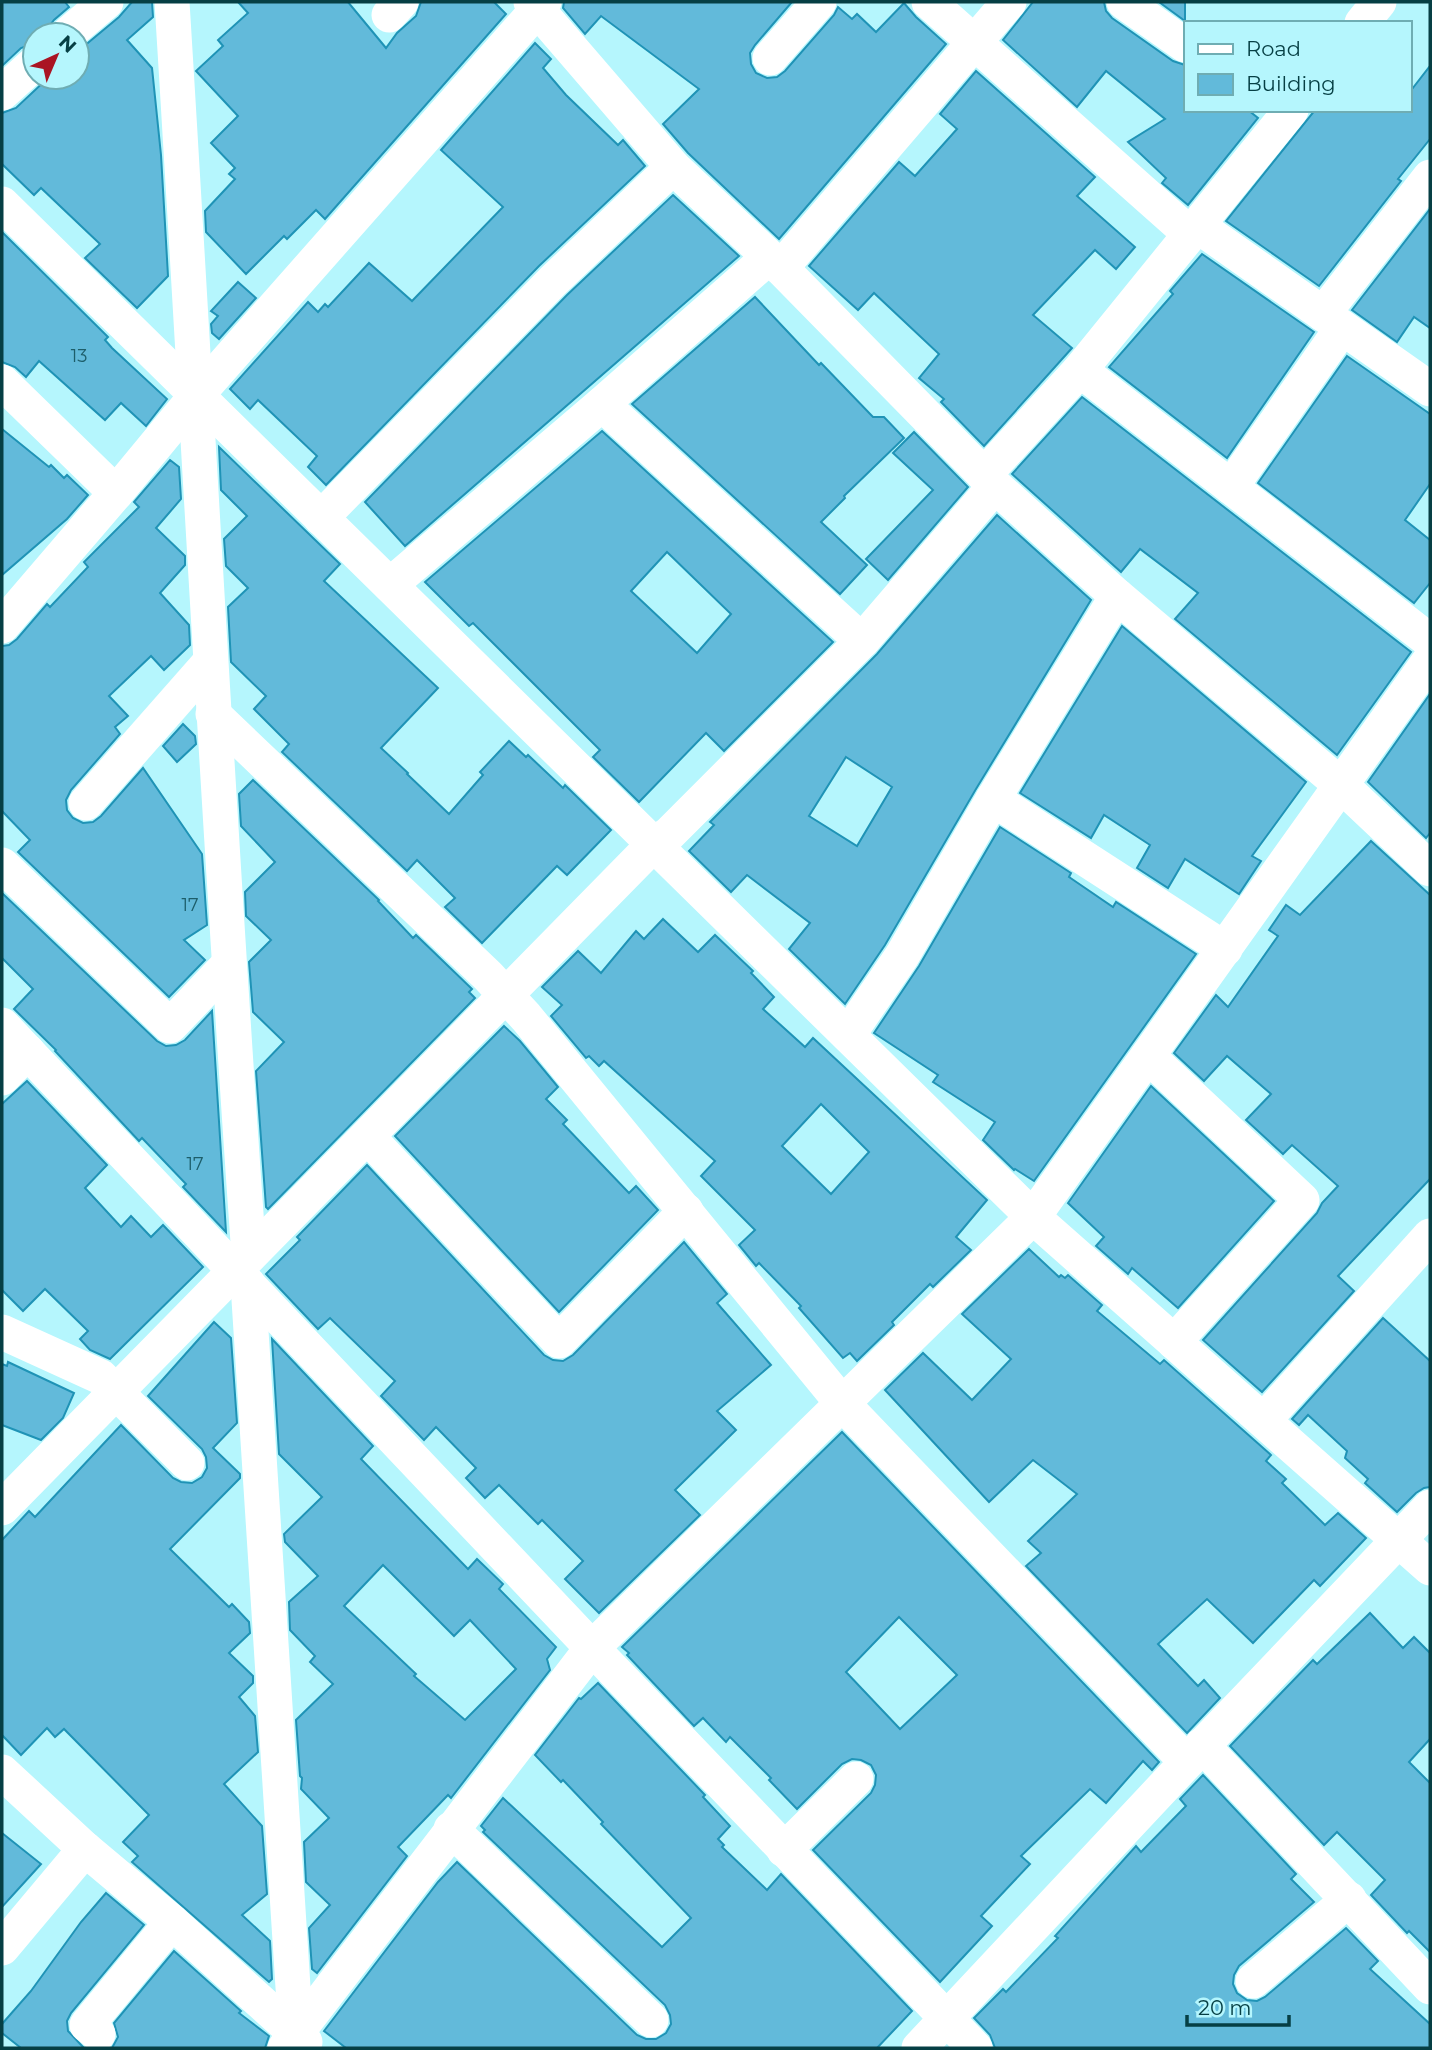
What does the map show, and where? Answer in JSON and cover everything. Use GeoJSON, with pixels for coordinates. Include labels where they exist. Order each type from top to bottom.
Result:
{"type":"FeatureCollection","features":[{"type":"Feature","properties":{"kind":"street"},"geometry":{"type":"LineString","coordinates":[[84,21],[106,2]]}},
{"type":"Feature","properties":{"kind":"street"},"geometry":{"type":"LineString","coordinates":[[172,2],[197,396],[244,1270],[297,2043]]}},
{"type":"Feature","properties":{"kind":"street"},"geometry":{"type":"LineString","coordinates":[[770,58],[819,2]]}},
{"type":"Feature","properties":{"kind":"street"},"geometry":{"type":"LineString","coordinates":[[929,2],[1194,230],[1333,321],[1430,389]]}},
{"type":"Feature","properties":{"kind":"street"},"geometry":{"type":"LineString","coordinates":[[390,585],[602,404],[775,263],[1009,2]]}},
{"type":"Feature","properties":{"kind":"street"},"geometry":{"type":"LineString","coordinates":[[1124,2],[1184,44]]}},
{"type":"Feature","properties":{"kind":"street"},"geometry":{"type":"LineString","coordinates":[[1364,21],[1379,2]]}},
{"type":"Feature","properties":{"kind":"street"},"geometry":{"type":"LineString","coordinates":[[2,626],[197,396],[538,4],[673,167],[775,263],[990,480],[1117,596],[1341,785],[1430,869]]}},
{"type":"Feature","properties":{"kind":"street"},"geometry":{"type":"LineString","coordinates":[[2,93],[21,76]]}},
{"type":"Feature","properties":{"kind":"street"},"geometry":{"type":"LineString","coordinates":[[2,1508],[115,1393],[244,1270],[505,994],[862,640],[1194,230],[1284,112]]}},
{"type":"Feature","properties":{"kind":"street"},"geometry":{"type":"LineString","coordinates":[[321,517],[553,281],[673,167]]}},
{"type":"Feature","properties":{"kind":"street"},"geometry":{"type":"LineString","coordinates":[[1231,487],[1333,321],[1430,177]]}},
{"type":"Feature","properties":{"kind":"street"},"geometry":{"type":"LineString","coordinates":[[2,204],[390,585],[492,695],[654,844],[1033,1217],[1430,1567]]}},
{"type":"Feature","properties":{"kind":"street"},"geometry":{"type":"LineString","coordinates":[[1080,370],[1430,641]]}},
{"type":"Feature","properties":{"kind":"street"},"geometry":{"type":"LineString","coordinates":[[2,382],[117,493]]}},
{"type":"Feature","properties":{"kind":"street"},"geometry":{"type":"LineString","coordinates":[[602,404],[862,640]]}},
{"type":"Feature","properties":{"kind":"street"},"geometry":{"type":"LineString","coordinates":[[848,1035],[902,956],[993,799],[1117,596]]}},
{"type":"Feature","properties":{"kind":"street"},"geometry":{"type":"LineString","coordinates":[[297,2043],[451,1829],[592,1648],[1033,1217],[1430,660]]}},
{"type":"Feature","properties":{"kind":"street"},"geometry":{"type":"LineString","coordinates":[[86,803],[210,662]]}},
{"type":"Feature","properties":{"kind":"street"},"geometry":{"type":"LineString","coordinates":[[214,714],[505,994],[686,1210],[842,1403],[1195,1753],[1349,1899],[1430,1987]]}},
{"type":"Feature","properties":{"kind":"street"},"geometry":{"type":"LineString","coordinates":[[993,799],[1225,949]]}},
{"type":"Feature","properties":{"kind":"street"},"geometry":{"type":"LineString","coordinates":[[2,865],[170,1026],[228,965]]}},
{"type":"Feature","properties":{"kind":"street"},"geometry":{"type":"LineString","coordinates":[[2,1025],[244,1270],[592,1648],[975,2048]]}},
{"type":"Feature","properties":{"kind":"street"},"geometry":{"type":"LineString","coordinates":[[2,1078],[28,1052]]}},
{"type":"Feature","properties":{"kind":"street"},"geometry":{"type":"LineString","coordinates":[[1148,1055],[1302,1200],[1174,1342]]}},
{"type":"Feature","properties":{"kind":"street"},"geometry":{"type":"LineString","coordinates":[[368,1137],[559,1341],[686,1210]]}},
{"type":"Feature","properties":{"kind":"street"},"geometry":{"type":"LineString","coordinates":[[1264,1420],[1430,1236]]}},
{"type":"Feature","properties":{"kind":"street"},"geometry":{"type":"LineString","coordinates":[[2,1332],[101,1377],[187,1463]]}},
{"type":"Feature","properties":{"kind":"street"},"geometry":{"type":"LineString","coordinates":[[919,2048],[1430,1507]]}},
{"type":"Feature","properties":{"kind":"street"},"geometry":{"type":"LineString","coordinates":[[2,1772],[85,1849],[172,1922],[297,2043]]}},
{"type":"Feature","properties":{"kind":"street"},"geometry":{"type":"LineString","coordinates":[[784,1850],[856,1780]]}},
{"type":"Feature","properties":{"kind":"street"},"geometry":{"type":"LineString","coordinates":[[451,1829],[651,2020]]}},
{"type":"Feature","properties":{"kind":"street"},"geometry":{"type":"LineString","coordinates":[[2,1948],[85,1849]]}},
{"type":"Feature","properties":{"kind":"street"},"geometry":{"type":"LineString","coordinates":[[1253,1981],[1349,1899]]}},
{"type":"Feature","properties":{"kind":"street"},"geometry":{"type":"LineString","coordinates":[[98,2034],[87,2025],[172,1922]]}},
{"type":"Feature","properties":{"kind":"building"},"geometry":{"type":"Polygon","coordinates":[[[2,2],[65,2],[69,7],[53,21],[21,21],[21,48],[2,66],[2,2]]]}},
{"type":"Feature","properties":{"kind":"building"},"geometry":{"type":"Polygon","coordinates":[[[132,2],[152,2],[153,17],[127,40],[152,68],[161,155],[168,276],[137,308],[85,258],[100,244],[41,188],[34,195],[2,164],[2,113],[16,108],[34,91],[91,91],[91,40],[132,2]]]}},
{"type":"Feature","properties":{"kind":"building"},"geometry":{"type":"Polygon","coordinates":[[[238,2],[348,2],[386,48],[397,33],[416,16],[421,2],[494,2],[506,14],[325,219],[316,210],[287,239],[284,236],[246,274],[206,232],[205,211],[235,179],[229,174],[235,168],[211,143],[238,116],[196,71],[223,46],[218,40],[248,13],[238,2]]]}},
{"type":"Feature","properties":{"kind":"building"},"geometry":{"type":"Polygon","coordinates":[[[564,2],[792,2],[750,53],[751,64],[756,73],[767,78],[777,77],[785,71],[838,7],[852,19],[857,14],[876,32],[904,3],[946,44],[779,239],[688,153],[663,124],[699,89],[601,16],[585,34],[563,8],[564,2]]]}},
{"type":"Feature","properties":{"kind":"building"},"geometry":{"type":"Polygon","coordinates":[[[1033,2],[1104,2],[1106,11],[1112,18],[1173,61],[1184,65],[1184,112],[1250,112],[1258,118],[1188,205],[1162,183],[1166,178],[1128,142],[1165,119],[1106,71],[1077,107],[1003,40],[1033,2]]]}},
{"type":"Feature","properties":{"kind":"building"},"geometry":{"type":"Polygon","coordinates":[[[1159,2],[1185,2],[1185,21],[1159,2]]]}},
{"type":"Feature","properties":{"kind":"building"},"geometry":{"type":"Polygon","coordinates":[[[535,43],[551,59],[543,68],[566,95],[618,145],[623,140],[645,166],[539,266],[326,485],[308,467],[317,456],[258,400],[250,409],[230,389],[308,302],[318,312],[325,304],[328,307],[369,263],[412,301],[503,207],[441,150],[535,43]]]}},
{"type":"Feature","properties":{"kind":"building"},"geometry":{"type":"Polygon","coordinates":[[[1430,66],[1430,139],[1398,179],[1401,181],[1319,286],[1226,221],[1313,112],[1411,112],[1411,90],[1430,66]]]}},
{"type":"Feature","properties":{"kind":"building"},"geometry":{"type":"Polygon","coordinates":[[[976,71],[1095,177],[1077,196],[1135,247],[1116,269],[1095,250],[1033,315],[1072,348],[984,446],[941,402],[944,399],[919,378],[939,354],[874,293],[858,310],[809,266],[899,162],[915,176],[957,129],[940,114],[976,71]]]}},
{"type":"Feature","properties":{"kind":"building"},"geometry":{"type":"Polygon","coordinates":[[[673,195],[739,256],[405,546],[365,502],[567,295],[673,195]]]}},
{"type":"Feature","properties":{"kind":"building"},"geometry":{"type":"Polygon","coordinates":[[[1430,209],[1430,328],[1414,317],[1397,342],[1352,310],[1430,209]]]}},
{"type":"Feature","properties":{"kind":"building"},"geometry":{"type":"Polygon","coordinates":[[[2,232],[108,337],[105,340],[112,348],[167,399],[146,426],[121,403],[105,420],[39,361],[26,377],[15,367],[2,362],[2,232]]]}},
{"type":"Feature","properties":{"kind":"building"},"geometry":{"type":"Polygon","coordinates":[[[1202,254],[1314,332],[1227,458],[1109,367],[1173,294],[1170,291],[1202,254]]]}},
{"type":"Feature","properties":{"kind":"building"},"geometry":{"type":"Polygon","coordinates":[[[238,282],[256,298],[219,339],[212,333],[211,324],[218,316],[211,311],[238,282]]]}},
{"type":"Feature","properties":{"kind":"building"},"geometry":{"type":"Polygon","coordinates":[[[755,297],[873,417],[884,417],[904,438],[821,522],[867,565],[840,594],[632,404],[755,297]]]}},
{"type":"Feature","properties":{"kind":"building"},"geometry":{"type":"Polygon","coordinates":[[[1347,356],[1430,414],[1430,484],[1405,520],[1430,540],[1430,583],[1414,603],[1258,483],[1347,356]]]}},
{"type":"Feature","properties":{"kind":"building"},"geometry":{"type":"Polygon","coordinates":[[[1082,397],[1411,652],[1337,755],[1175,619],[1198,593],[1140,549],[1121,572],[1012,474],[1082,397]]]}},
{"type":"Feature","properties":{"kind":"building"},"geometry":{"type":"Polygon","coordinates":[[[2,429],[49,467],[51,465],[64,478],[67,475],[88,495],[67,519],[2,575],[2,429]]]}},
{"type":"Feature","properties":{"kind":"building"},"geometry":{"type":"Polygon","coordinates":[[[602,431],[833,642],[724,751],[706,733],[639,802],[593,757],[600,750],[473,623],[469,626],[425,582],[602,431]],[[667,552],[631,591],[697,653],[731,614],[667,552]]]}},
{"type":"Feature","properties":{"kind":"building"},"geometry":{"type":"Polygon","coordinates":[[[914,432],[968,487],[888,580],[866,559],[933,490],[893,453],[914,432]]]}},
{"type":"Feature","properties":{"kind":"building"},"geometry":{"type":"Polygon","coordinates":[[[219,447],[340,564],[324,581],[438,688],[381,748],[407,774],[449,814],[483,775],[480,772],[509,741],[563,788],[565,785],[611,830],[567,875],[557,866],[482,943],[445,907],[455,898],[417,860],[407,871],[282,752],[289,744],[254,709],[266,696],[231,662],[228,607],[248,588],[226,566],[224,539],[247,516],[221,490],[219,447]]]}},
{"type":"Feature","properties":{"kind":"building"},"geometry":{"type":"Polygon","coordinates":[[[170,460],[179,467],[181,499],[156,528],[185,556],[185,565],[160,593],[189,625],[190,645],[164,670],[151,656],[109,696],[128,716],[115,727],[120,734],[71,790],[66,800],[67,810],[73,818],[83,823],[93,822],[143,768],[202,854],[207,925],[184,940],[205,960],[169,997],[18,852],[30,840],[2,811],[2,646],[17,639],[47,604],[50,607],[88,567],[84,562],[139,507],[134,502],[170,460]]]}},
{"type":"Feature","properties":{"kind":"building"},"geometry":{"type":"Polygon","coordinates":[[[997,515],[1091,600],[885,945],[845,1004],[789,949],[810,923],[747,875],[731,892],[689,851],[714,825],[710,822],[877,654],[997,515]],[[846,757],[809,816],[857,846],[892,787],[846,757]]]}},
{"type":"Feature","properties":{"kind":"building"},"geometry":{"type":"Polygon","coordinates":[[[1122,626],[1306,782],[1252,856],[1261,861],[1239,894],[1185,859],[1168,888],[1137,868],[1150,845],[1104,815],[1091,838],[1020,793],[1122,626]]]}},
{"type":"Feature","properties":{"kind":"building"},"geometry":{"type":"Polygon","coordinates":[[[1430,694],[1430,833],[1426,838],[1368,782],[1430,694]]]}},
{"type":"Feature","properties":{"kind":"building"},"geometry":{"type":"Polygon","coordinates":[[[183,724],[195,736],[196,744],[177,762],[163,746],[183,724]]]}},
{"type":"Feature","properties":{"kind":"building"},"geometry":{"type":"Polygon","coordinates":[[[253,780],[379,900],[413,938],[416,935],[472,989],[469,992],[475,998],[268,1209],[256,1071],[284,1042],[253,1012],[249,962],[271,940],[246,916],[245,892],[275,862],[241,826],[239,794],[253,780]]]}},
{"type":"Feature","properties":{"kind":"building"},"geometry":{"type":"Polygon","coordinates":[[[1000,827],[1071,873],[1069,877],[1113,907],[1116,902],[1196,954],[1034,1181],[1014,1170],[983,1140],[995,1122],[933,1082],[938,1075],[874,1033],[919,966],[1000,827]]]}},
{"type":"Feature","properties":{"kind":"building"},"geometry":{"type":"Polygon","coordinates":[[[1371,841],[1430,895],[1430,1179],[1338,1276],[1354,1291],[1262,1392],[1203,1340],[1338,1186],[1292,1145],[1283,1154],[1246,1120],[1271,1094],[1227,1056],[1204,1081],[1174,1053],[1216,995],[1228,1007],[1278,936],[1269,930],[1286,905],[1300,915],[1371,841]]]}},
{"type":"Feature","properties":{"kind":"building"},"geometry":{"type":"Polygon","coordinates":[[[2,893],[157,1041],[166,1046],[176,1045],[185,1040],[212,1011],[226,1232],[183,1187],[186,1184],[142,1138],[139,1141],[56,1050],[14,1009],[33,989],[2,958],[2,893]]]}},
{"type":"Feature","properties":{"kind":"building"},"geometry":{"type":"Polygon","coordinates":[[[663,919],[698,952],[715,935],[753,971],[751,973],[774,997],[763,1009],[805,1047],[813,1038],[987,1200],[956,1237],[971,1250],[933,1287],[930,1284],[857,1361],[850,1353],[843,1358],[799,1308],[801,1306],[759,1263],[756,1266],[739,1245],[755,1230],[701,1176],[715,1161],[604,1061],[599,1066],[589,1056],[586,1058],[551,1016],[562,1005],[542,987],[578,951],[601,973],[636,931],[644,939],[663,919]],[[821,1104],[782,1146],[831,1194],[869,1152],[821,1104]]]}},
{"type":"Feature","properties":{"kind":"building"},"geometry":{"type":"Polygon","coordinates":[[[504,1026],[558,1087],[546,1099],[567,1120],[563,1124],[629,1193],[636,1186],[658,1210],[559,1312],[395,1136],[504,1026]]]}},
{"type":"Feature","properties":{"kind":"building"},"geometry":{"type":"Polygon","coordinates":[[[27,1081],[107,1165],[85,1188],[121,1227],[131,1216],[151,1237],[163,1225],[203,1267],[110,1359],[90,1350],[80,1339],[88,1331],[45,1289],[23,1311],[2,1290],[2,1104],[27,1081]]]}},
{"type":"Feature","properties":{"kind":"building"},"geometry":{"type":"Polygon","coordinates":[[[1151,1086],[1274,1201],[1178,1308],[1132,1268],[1128,1274],[1096,1246],[1104,1237],[1068,1203],[1151,1086]]]}},
{"type":"Feature","properties":{"kind":"building"},"geometry":{"type":"Polygon","coordinates":[[[367,1165],[544,1355],[553,1360],[563,1361],[573,1355],[684,1242],[727,1294],[717,1303],[771,1365],[717,1411],[736,1430],[675,1490],[700,1515],[599,1613],[565,1579],[583,1561],[542,1520],[538,1524],[499,1485],[485,1498],[466,1478],[476,1468],[436,1427],[424,1440],[381,1396],[395,1381],[330,1318],[318,1329],[266,1274],[300,1240],[297,1237],[367,1165]]]}},
{"type":"Feature","properties":{"kind":"building"},"geometry":{"type":"Polygon","coordinates":[[[1029,1249],[1059,1277],[1061,1275],[1065,1278],[1068,1275],[1102,1305],[1097,1311],[1160,1364],[1164,1360],[1271,1455],[1266,1461],[1286,1479],[1282,1483],[1325,1525],[1338,1513],[1366,1538],[1320,1586],[1314,1580],[1253,1643],[1207,1599],[1158,1644],[1198,1686],[1204,1680],[1220,1698],[1187,1733],[1026,1566],[1041,1553],[1028,1541],[1077,1494],[1033,1460],[989,1502],[885,1390],[923,1353],[972,1400],[1011,1359],[962,1314],[1029,1249]]]}},
{"type":"Feature","properties":{"kind":"building"},"geometry":{"type":"Polygon","coordinates":[[[1383,1318],[1430,1361],[1430,1487],[1416,1493],[1397,1512],[1365,1483],[1368,1479],[1345,1458],[1347,1451],[1308,1415],[1299,1425],[1292,1419],[1383,1318]]]}},
{"type":"Feature","properties":{"kind":"building"},"geometry":{"type":"Polygon","coordinates":[[[214,1322],[231,1338],[237,1423],[213,1448],[240,1474],[240,1478],[170,1549],[229,1607],[232,1604],[249,1622],[250,1633],[229,1653],[253,1676],[253,1683],[239,1697],[255,1716],[258,1752],[224,1784],[262,1826],[267,1894],[242,1915],[270,1941],[272,1979],[269,1982],[132,1862],[138,1856],[123,1842],[149,1815],[64,1729],[55,1737],[47,1728],[21,1755],[2,1735],[2,1540],[29,1511],[35,1517],[121,1425],[173,1478],[192,1483],[202,1477],[207,1468],[202,1449],[148,1396],[214,1322]]]}},
{"type":"Feature","properties":{"kind":"building"},"geometry":{"type":"Polygon","coordinates":[[[272,1339],[373,1446],[361,1459],[468,1569],[477,1559],[503,1584],[499,1589],[556,1647],[547,1659],[550,1670],[451,1798],[448,1795],[398,1847],[407,1856],[317,1973],[312,1969],[309,1928],[330,1905],[306,1882],[304,1842],[329,1818],[301,1789],[296,1720],[333,1684],[310,1662],[315,1656],[290,1630],[289,1602],[318,1576],[285,1542],[284,1534],[322,1497],[279,1454],[272,1339]],[[383,1565],[344,1606],[416,1674],[414,1676],[465,1720],[516,1669],[470,1620],[454,1636],[383,1565]]]}},
{"type":"Feature","properties":{"kind":"building"},"geometry":{"type":"Polygon","coordinates":[[[8,1362],[74,1393],[63,1418],[41,1440],[2,1425],[2,1364],[7,1366],[8,1362]]]}},
{"type":"Feature","properties":{"kind":"building"},"geometry":{"type":"Polygon","coordinates":[[[842,1432],[1159,1762],[1152,1770],[1143,1761],[1106,1803],[1090,1789],[1021,1856],[1030,1864],[981,1916],[992,1926],[940,1982],[813,1850],[871,1793],[876,1775],[871,1765],[852,1759],[842,1764],[797,1809],[730,1737],[726,1742],[703,1718],[694,1726],[622,1647],[842,1432]],[[899,1617],[846,1672],[900,1729],[957,1675],[899,1617]]]}},
{"type":"Feature","properties":{"kind":"building"},"geometry":{"type":"Polygon","coordinates":[[[1370,1613],[1403,1648],[1414,1637],[1430,1653],[1430,1739],[1409,1762],[1430,1783],[1430,1952],[1409,1931],[1407,1933],[1371,1895],[1385,1880],[1337,1832],[1324,1845],[1230,1746],[1313,1660],[1317,1664],[1370,1613]]]}},
{"type":"Feature","properties":{"kind":"building"},"geometry":{"type":"Polygon","coordinates":[[[598,1683],[705,1795],[703,1797],[730,1826],[718,1839],[724,1845],[722,1847],[767,1890],[781,1874],[912,2011],[877,2048],[346,2048],[324,2031],[438,1882],[457,1862],[637,2035],[656,2039],[666,2033],[671,2024],[665,2005],[483,1832],[485,1830],[481,1826],[503,1798],[662,1947],[691,1918],[563,1780],[561,1782],[535,1755],[579,1698],[598,1683]]]}},
{"type":"Feature","properties":{"kind":"building"},"geometry":{"type":"Polygon","coordinates":[[[1203,1775],[1296,1874],[1291,1879],[1314,1902],[1239,1966],[1233,1984],[1237,1993],[1247,2000],[1257,2001],[1265,1997],[1346,1928],[1378,1961],[1370,1969],[1430,2024],[1430,2048],[995,2048],[990,2035],[974,2018],[1003,1989],[1006,1992],[1058,1938],[1055,1936],[1136,1846],[1141,1852],[1186,1806],[1180,1799],[1203,1775]]]}},
{"type":"Feature","properties":{"kind":"building"},"geometry":{"type":"Polygon","coordinates":[[[2,1833],[41,1864],[2,1907],[2,1833]]]}},
{"type":"Feature","properties":{"kind":"building"},"geometry":{"type":"Polygon","coordinates":[[[106,1893],[144,1925],[67,2021],[68,2031],[84,2048],[21,2048],[2,2033],[2,2024],[31,1991],[81,1922],[106,1893]]]}},
{"type":"Feature","properties":{"kind":"building"},"geometry":{"type":"Polygon","coordinates":[[[174,1951],[241,2011],[239,2013],[269,2036],[265,2048],[112,2048],[118,2037],[114,2023],[174,1951]]]}}]}
